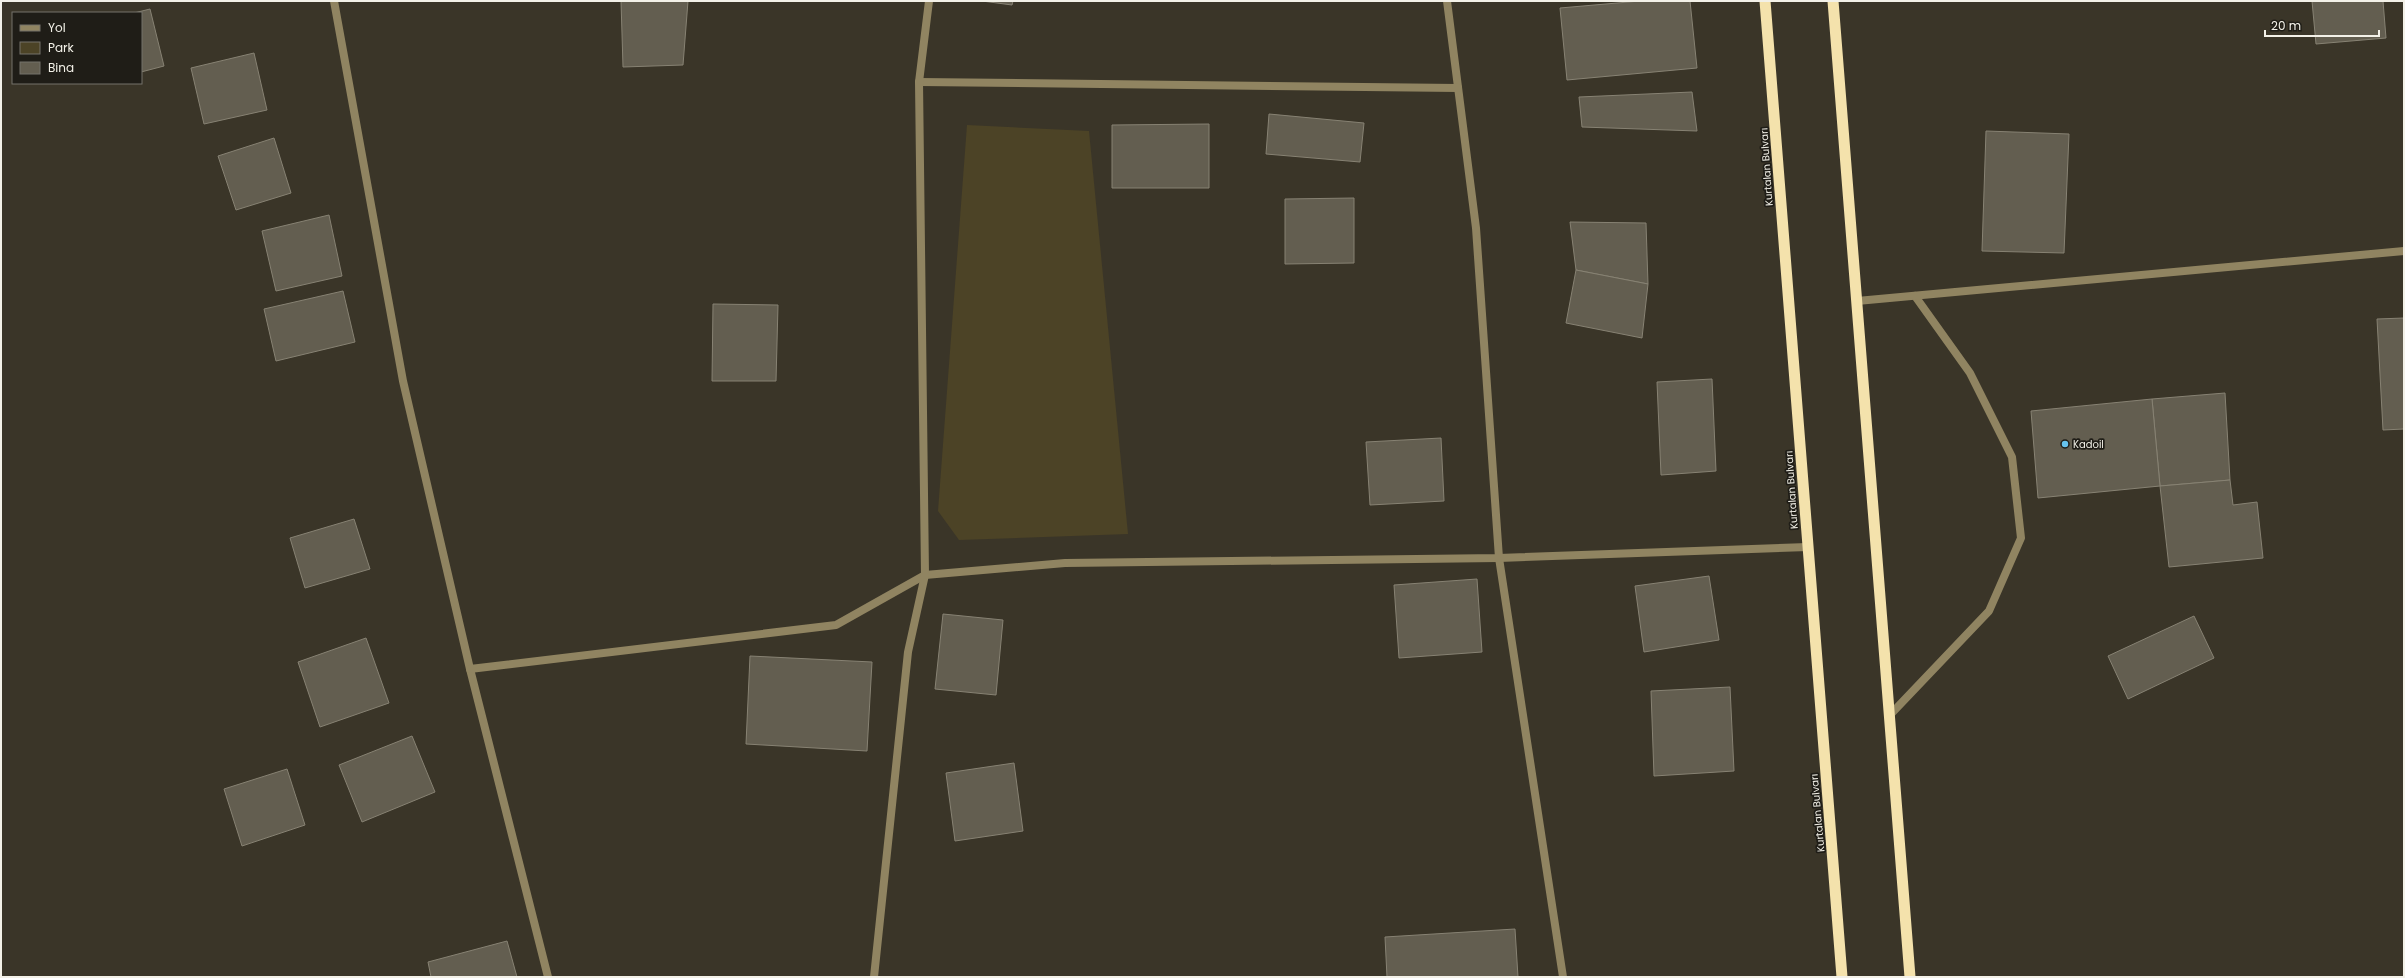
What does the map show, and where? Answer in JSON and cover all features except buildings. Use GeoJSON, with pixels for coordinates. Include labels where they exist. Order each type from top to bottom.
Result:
{"type":"FeatureCollection","features":[{"type":"Feature","properties":{"kind":"highway","name":"Kurtalan Bulvarı"},"geometry":{"type":"LineString","coordinates":[[1765,1],[1842,977]]}},
{"type":"Feature","properties":{"kind":"highway"},"geometry":{"type":"LineString","coordinates":[[1833,1],[1910,977]]}},
{"type":"Feature","properties":{"kind":"street"},"geometry":{"type":"LineString","coordinates":[[334,1],[403,381],[470,669],[548,977]]}},
{"type":"Feature","properties":{"kind":"street"},"geometry":{"type":"LineString","coordinates":[[874,977],[908,652],[925,575],[919,82],[929,1]]}},
{"type":"Feature","properties":{"kind":"street"},"geometry":{"type":"LineString","coordinates":[[1447,1],[1476,228],[1499,558],[1563,977]]}},
{"type":"Feature","properties":{"kind":"street"},"geometry":{"type":"LineString","coordinates":[[919,82],[1458,88]]}},
{"type":"Feature","properties":{"kind":"street"},"geometry":{"type":"LineString","coordinates":[[1857,300],[1916,296],[2404,251]]}},
{"type":"Feature","properties":{"kind":"street"},"geometry":{"type":"LineString","coordinates":[[1889,716],[1989,610],[2021,538],[2012,457],[1970,372],[1916,296]]}},
{"type":"Feature","properties":{"kind":"street"},"geometry":{"type":"LineString","coordinates":[[470,669],[836,625],[925,575],[1065,563],[1499,558],[1808,547]]}},
{"type":"Feature","properties":{"kind":"green space"},"geometry":{"type":"Polygon","coordinates":[[[967,125],[1089,131],[1128,534],[959,540],[938,511],[967,125]]]}},
{"type":"Feature","properties":{"kind":"place","name":"Kadoil"},"geometry":{"type":"Point","coordinates":[2065,444]}}]}
